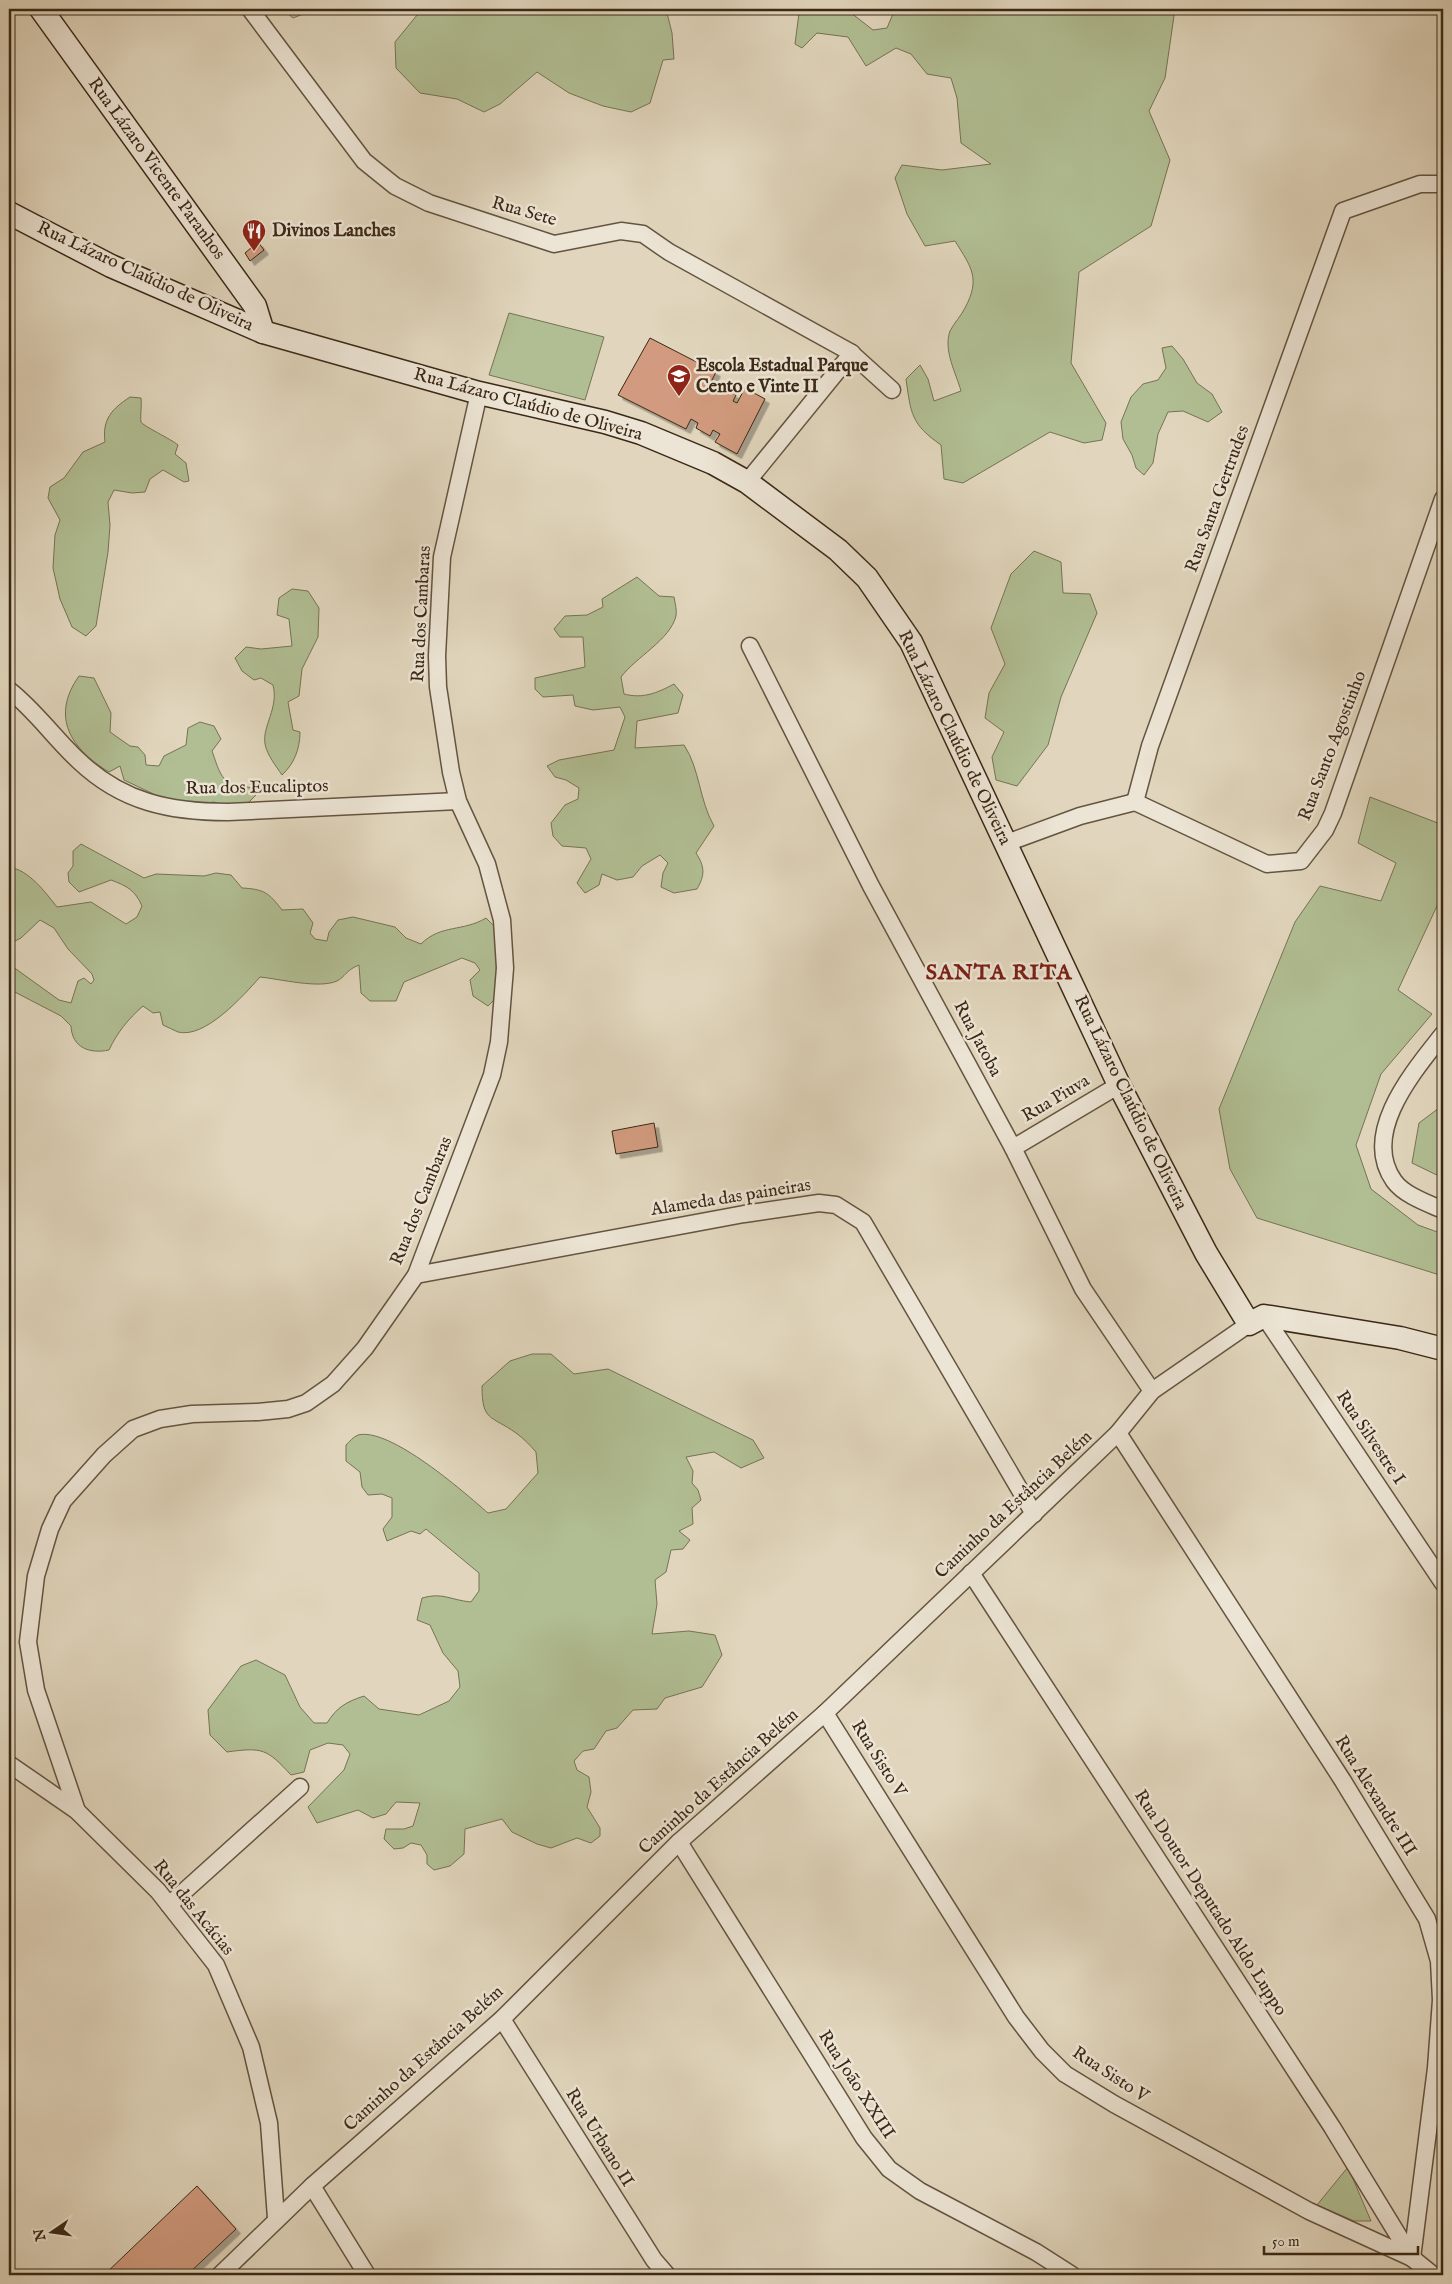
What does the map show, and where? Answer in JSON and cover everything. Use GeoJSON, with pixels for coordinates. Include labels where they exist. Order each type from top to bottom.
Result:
{"type":"FeatureCollection","features":[{"type":"Feature","properties":{"kind":"street","name":"Rua Lázaro Vicente Paranhos"},"geometry":{"type":"LineString","coordinates":[[41,9],[254,306],[263,332]]}},
{"type":"Feature","properties":{"kind":"street","name":"Rua Sete"},"geometry":{"type":"LineString","coordinates":[[250,9],[364,162],[395,186],[429,203],[554,244],[621,231],[642,234],[669,252],[852,353],[892,390]]}},
{"type":"Feature","properties":{"kind":"street","name":"Rua Santa Gertrudes"},"geometry":{"type":"LineString","coordinates":[[1136,802],[1150,746],[1343,211],[1420,184],[1443,184]]}},
{"type":"Feature","properties":{"kind":"street","name":"Rua Lázaro Claúdio de Oliveira"},"geometry":{"type":"LineString","coordinates":[[9,212],[120,270],[263,332],[478,393],[604,422],[641,434],[713,463],[747,482],[838,550],[867,578],[911,642],[1004,844],[1119,1085],[1202,1245],[1256,1320]]}},
{"type":"Feature","properties":{"kind":"street"},"geometry":{"type":"LineString","coordinates":[[747,482],[852,353]]}},
{"type":"Feature","properties":{"kind":"street","name":"Rua dos Cambaras"},"geometry":{"type":"LineString","coordinates":[[77,1811],[36,1690],[28,1642],[36,1576],[50,1530],[63,1501],[104,1455],[133,1429],[160,1418],[192,1414],[258,1412],[288,1408],[306,1403],[333,1384],[364,1348],[416,1275],[484,1101],[492,1075],[498,1042],[505,968],[502,920],[486,864],[458,801],[451,772],[438,687],[437,656],[442,557],[478,393]]}},
{"type":"Feature","properties":{"kind":"street","name":"Rua Santo Agostinho"},"geometry":{"type":"LineString","coordinates":[[1136,802],[1267,864],[1301,861],[1326,830],[1333,813],[1443,499]]}},
{"type":"Feature","properties":{"kind":"street","name":"Rua Jatoba"},"geometry":{"type":"LineString","coordinates":[[750,646],[871,886],[1013,1148],[1083,1289],[1152,1391]]}},
{"type":"Feature","properties":{"kind":"street","name":"Rua dos Eucaliptos"},"geometry":{"type":"LineString","coordinates":[[9,690],[80,762],[119,791],[163,807],[192,812],[228,812],[458,801]]}},
{"type":"Feature","properties":{"kind":"street"},"geometry":{"type":"LineString","coordinates":[[1004,844],[1080,816],[1136,802]]}},
{"type":"Feature","properties":{"kind":"street"},"geometry":{"type":"LineString","coordinates":[[1443,1034],[1397,1100],[1386,1122],[1383,1142],[1387,1166],[1394,1182],[1409,1194],[1443,1210]]}},
{"type":"Feature","properties":{"kind":"street"},"geometry":{"type":"LineString","coordinates":[[1426,1056],[1443,1053]]}},
{"type":"Feature","properties":{"kind":"street","name":"Rua Piuva"},"geometry":{"type":"LineString","coordinates":[[1013,1148],[1119,1085]]}},
{"type":"Feature","properties":{"kind":"street","name":"Alameda das paineiras"},"geometry":{"type":"LineString","coordinates":[[416,1275],[744,1214],[819,1203],[836,1205],[863,1222],[1034,1514]]}},
{"type":"Feature","properties":{"kind":"street"},"geometry":{"type":"LineString","coordinates":[[1256,1320],[1400,1338],[1443,1350]]}},
{"type":"Feature","properties":{"kind":"street","name":"Caminho da Estância Belém"},"geometry":{"type":"LineString","coordinates":[[220,2275],[276,2218],[502,2019],[679,1842],[825,1713],[1118,1433],[1152,1391],[1256,1320]]}},
{"type":"Feature","properties":{"kind":"street","name":"Rua Silvestre I"},"geometry":{"type":"LineString","coordinates":[[1256,1320],[1443,1583]]}},
{"type":"Feature","properties":{"kind":"street","name":"Rua Alexandre III"},"geometry":{"type":"LineString","coordinates":[[1118,1433],[1343,1781],[1427,1919],[1439,1961],[1441,2000],[1436,2068],[1412,2258]]}},
{"type":"Feature","properties":{"kind":"street","name":"Rua Doutor Deputado Aldo Luppo"},"geometry":{"type":"LineString","coordinates":[[971,1573],[1332,2128],[1412,2258]]}},
{"type":"Feature","properties":{"kind":"street","name":"Rua Sisto V"},"geometry":{"type":"LineString","coordinates":[[825,1713],[1016,2017],[1042,2051],[1065,2074],[1114,2104],[1310,2211],[1412,2258],[1433,2275]]}},
{"type":"Feature","properties":{"kind":"street","name":"Rua das Acácias"},"geometry":{"type":"LineString","coordinates":[[9,1764],[77,1811],[158,1891],[216,1965],[251,2046],[269,2123],[276,2218]]}},
{"type":"Feature","properties":{"kind":"street"},"geometry":{"type":"LineString","coordinates":[[169,1905],[300,1787]]}},
{"type":"Feature","properties":{"kind":"street","name":"Rua João XXIII"},"geometry":{"type":"LineString","coordinates":[[679,1842],[864,2138],[889,2169],[920,2191],[1036,2252],[1072,2275]]}},
{"type":"Feature","properties":{"kind":"street","name":"Rua Urbano II"},"geometry":{"type":"LineString","coordinates":[[502,2019],[649,2252],[667,2275]]}},
{"type":"Feature","properties":{"kind":"street"},"geometry":{"type":"LineString","coordinates":[[312,2186],[367,2275]]}},
{"type":"Feature","properties":{"kind":"green space"},"geometry":{"type":"Polygon","coordinates":[[[282,9],[316,9],[293,18],[282,9]]]}},
{"type":"Feature","properties":{"kind":"green space"},"geometry":{"type":"Polygon","coordinates":[[[422,9],[666,9],[672,33],[674,59],[663,60],[650,103],[631,112],[603,106],[569,93],[537,72],[500,104],[484,112],[457,99],[420,93],[396,68],[395,42],[422,9]]]}},
{"type":"Feature","properties":{"kind":"green space"},"geometry":{"type":"Polygon","coordinates":[[[846,9],[873,30],[887,28],[895,9],[1175,9],[1165,78],[1149,111],[1170,160],[1151,226],[1079,272],[1071,363],[1106,423],[1102,440],[1084,443],[1050,432],[963,483],[944,479],[941,445],[924,431],[914,417],[909,401],[906,379],[920,365],[928,379],[934,401],[961,391],[949,354],[948,338],[950,331],[970,298],[973,280],[972,273],[966,258],[955,241],[925,246],[907,214],[895,178],[902,165],[942,170],[991,164],[961,143],[957,98],[951,78],[927,74],[911,54],[896,48],[866,66],[848,37],[817,33],[802,48],[795,44],[799,13],[846,9]]]}},
{"type":"Feature","properties":{"kind":"green space"},"geometry":{"type":"Polygon","coordinates":[[[509,313],[604,337],[585,400],[489,375],[509,313]]]}},
{"type":"Feature","properties":{"kind":"green space"},"geometry":{"type":"Polygon","coordinates":[[[1172,346],[1183,359],[1197,383],[1212,394],[1222,412],[1208,422],[1183,411],[1168,412],[1158,434],[1153,463],[1144,475],[1136,468],[1132,455],[1123,439],[1121,422],[1131,397],[1143,384],[1158,380],[1166,368],[1162,348],[1172,346]]]}},
{"type":"Feature","properties":{"kind":"green space"},"geometry":{"type":"Polygon","coordinates":[[[130,397],[141,398],[141,422],[143,424],[178,445],[175,454],[186,463],[189,481],[184,482],[163,470],[150,479],[145,492],[132,493],[114,490],[108,502],[110,525],[108,552],[96,626],[86,636],[72,627],[60,599],[53,568],[55,535],[60,520],[48,498],[50,487],[64,478],[83,452],[105,442],[105,427],[110,415],[113,410],[130,397]]]}},
{"type":"Feature","properties":{"kind":"green space"},"geometry":{"type":"Polygon","coordinates":[[[1034,551],[1061,562],[1063,593],[1090,594],[1097,613],[1061,697],[1048,745],[1017,786],[996,780],[992,757],[1004,732],[985,718],[989,693],[1005,664],[991,628],[1011,574],[1034,551]]]}},
{"type":"Feature","properties":{"kind":"green space"},"geometry":{"type":"Polygon","coordinates":[[[637,577],[659,596],[674,597],[676,616],[673,625],[660,641],[621,677],[624,694],[637,696],[650,694],[674,684],[683,695],[678,713],[637,721],[635,748],[684,745],[693,764],[705,806],[714,826],[696,853],[703,871],[697,889],[674,893],[661,887],[663,873],[668,863],[660,855],[642,866],[633,877],[617,880],[602,874],[599,885],[585,893],[577,883],[591,859],[586,848],[562,846],[553,836],[551,823],[565,805],[578,799],[579,788],[566,780],[555,777],[547,766],[559,760],[614,750],[625,717],[620,707],[593,710],[575,706],[573,695],[543,697],[535,689],[535,678],[585,667],[583,637],[560,637],[554,629],[565,616],[587,615],[603,607],[602,599],[637,577]]]}},
{"type":"Feature","properties":{"kind":"green space"},"geometry":{"type":"Polygon","coordinates":[[[292,589],[308,591],[319,608],[318,637],[302,669],[299,696],[288,702],[293,730],[300,732],[300,738],[293,761],[282,775],[265,744],[266,730],[274,701],[273,685],[261,678],[254,680],[242,671],[235,658],[246,647],[261,649],[292,646],[289,619],[277,615],[279,598],[292,589]]]}},
{"type":"Feature","properties":{"kind":"green space"},"geometry":{"type":"Polygon","coordinates":[[[79,676],[94,678],[111,713],[110,732],[130,746],[138,747],[145,755],[146,765],[159,766],[164,756],[186,745],[188,728],[200,722],[214,726],[221,739],[212,751],[226,781],[236,786],[250,788],[259,792],[248,803],[225,806],[214,802],[191,805],[164,799],[124,780],[120,766],[109,772],[84,753],[69,731],[66,705],[70,691],[79,676]]]}},
{"type":"Feature","properties":{"kind":"green space"},"geometry":{"type":"Polygon","coordinates":[[[1370,797],[1443,825],[1443,893],[1398,990],[1432,1014],[1381,1074],[1356,1145],[1371,1189],[1418,1225],[1443,1234],[1443,1276],[1257,1218],[1230,1169],[1219,1109],[1295,922],[1320,886],[1381,901],[1396,863],[1358,843],[1370,797]]]}},
{"type":"Feature","properties":{"kind":"green space"},"geometry":{"type":"Polygon","coordinates":[[[81,844],[144,878],[156,874],[204,876],[216,873],[231,875],[242,888],[256,889],[265,893],[282,910],[303,909],[313,923],[310,933],[315,939],[327,941],[329,932],[338,920],[353,917],[395,927],[406,938],[421,944],[436,933],[469,925],[486,918],[497,929],[496,998],[488,1006],[473,996],[470,980],[480,970],[475,963],[462,958],[404,982],[396,1001],[370,1001],[361,993],[359,965],[337,981],[329,983],[310,984],[260,977],[223,1014],[200,1029],[189,1032],[178,1032],[163,1025],[160,1012],[153,1013],[143,1006],[123,1026],[109,1050],[95,1051],[83,1048],[75,1040],[71,1026],[61,1016],[9,989],[9,964],[59,1000],[71,1003],[78,981],[84,978],[91,984],[94,980],[92,974],[68,949],[54,928],[40,920],[21,938],[9,944],[9,867],[23,872],[30,877],[57,907],[91,902],[126,924],[137,917],[142,906],[133,892],[122,884],[111,880],[79,892],[69,882],[68,873],[73,866],[73,851],[81,844]]]}},
{"type":"Feature","properties":{"kind":"green space"},"geometry":{"type":"Polygon","coordinates":[[[1443,1105],[1443,1178],[1412,1163],[1419,1123],[1443,1105]]]}},
{"type":"Feature","properties":{"kind":"green space"},"geometry":{"type":"Polygon","coordinates":[[[532,1354],[551,1354],[574,1374],[608,1369],[753,1440],[764,1458],[741,1468],[714,1452],[686,1457],[693,1471],[692,1483],[698,1490],[701,1500],[692,1508],[693,1524],[679,1531],[690,1540],[683,1549],[671,1550],[666,1572],[655,1580],[657,1604],[652,1634],[689,1631],[715,1635],[722,1655],[702,1687],[665,1698],[657,1709],[633,1710],[617,1728],[606,1731],[594,1749],[583,1751],[574,1761],[577,1770],[589,1777],[591,1792],[587,1807],[600,1828],[600,1836],[591,1843],[577,1838],[551,1848],[537,1844],[512,1832],[502,1819],[465,1829],[464,1854],[450,1866],[434,1870],[427,1864],[427,1855],[421,1845],[411,1843],[403,1848],[394,1849],[384,1839],[386,1829],[404,1829],[413,1826],[420,1803],[396,1802],[386,1814],[373,1818],[358,1810],[317,1823],[308,1807],[344,1770],[350,1754],[343,1745],[328,1743],[310,1750],[304,1772],[291,1775],[276,1760],[264,1752],[249,1750],[227,1752],[210,1735],[208,1710],[241,1666],[256,1660],[285,1675],[300,1707],[314,1723],[327,1723],[342,1706],[364,1696],[379,1709],[419,1715],[449,1701],[460,1687],[458,1671],[443,1653],[430,1625],[417,1620],[422,1598],[441,1596],[471,1602],[479,1591],[479,1573],[426,1529],[420,1534],[411,1531],[387,1541],[383,1529],[392,1517],[392,1498],[382,1494],[368,1495],[362,1487],[360,1472],[346,1461],[346,1445],[358,1435],[372,1435],[388,1441],[426,1463],[488,1513],[506,1509],[538,1473],[536,1452],[519,1435],[494,1420],[486,1412],[482,1398],[482,1386],[510,1361],[532,1354]]]}},
{"type":"Feature","properties":{"kind":"green space"},"geometry":{"type":"Polygon","coordinates":[[[1348,2167],[1371,2221],[1354,2221],[1317,2205],[1348,2167]]]}},
{"type":"Feature","properties":{"kind":"building","name":"Divinos Lanches"},"geometry":{"type":"Polygon","coordinates":[[[258,242],[264,250],[250,261],[245,253],[258,242]]]}},
{"type":"Feature","properties":{"kind":"building","name":"Escola Estadual Parque Cento e Vinte II"},"geometry":{"type":"Polygon","coordinates":[[[650,338],[716,372],[708,388],[712,390],[715,384],[736,395],[733,401],[737,403],[745,388],[765,399],[737,454],[715,442],[720,434],[713,430],[710,436],[696,428],[698,423],[691,419],[686,429],[618,395],[650,338]]]}},
{"type":"Feature","properties":{"kind":"building"},"geometry":{"type":"Polygon","coordinates":[[[654,1123],[658,1147],[616,1154],[612,1131],[654,1123]]]}},
{"type":"Feature","properties":{"kind":"building"},"geometry":{"type":"Polygon","coordinates":[[[1443,1908],[1443,1933],[1440,1921],[1443,1908]]]}},
{"type":"Feature","properties":{"kind":"building"},"geometry":{"type":"Polygon","coordinates":[[[197,2186],[236,2229],[187,2275],[104,2275],[197,2186]]]}},
{"type":"Feature","properties":{"kind":"place","name":"Divinos Lanches"},"geometry":{"type":"Point","coordinates":[254,252]}},
{"type":"Feature","properties":{"kind":"place","name":"Escola Estadual Parque Cento e Vinte II"},"geometry":{"type":"Point","coordinates":[679,397]}},
{"type":"Feature","properties":{"kind":"district","name":"SANTA RITA"},"geometry":{"type":"Point","coordinates":[999,973]}}]}
